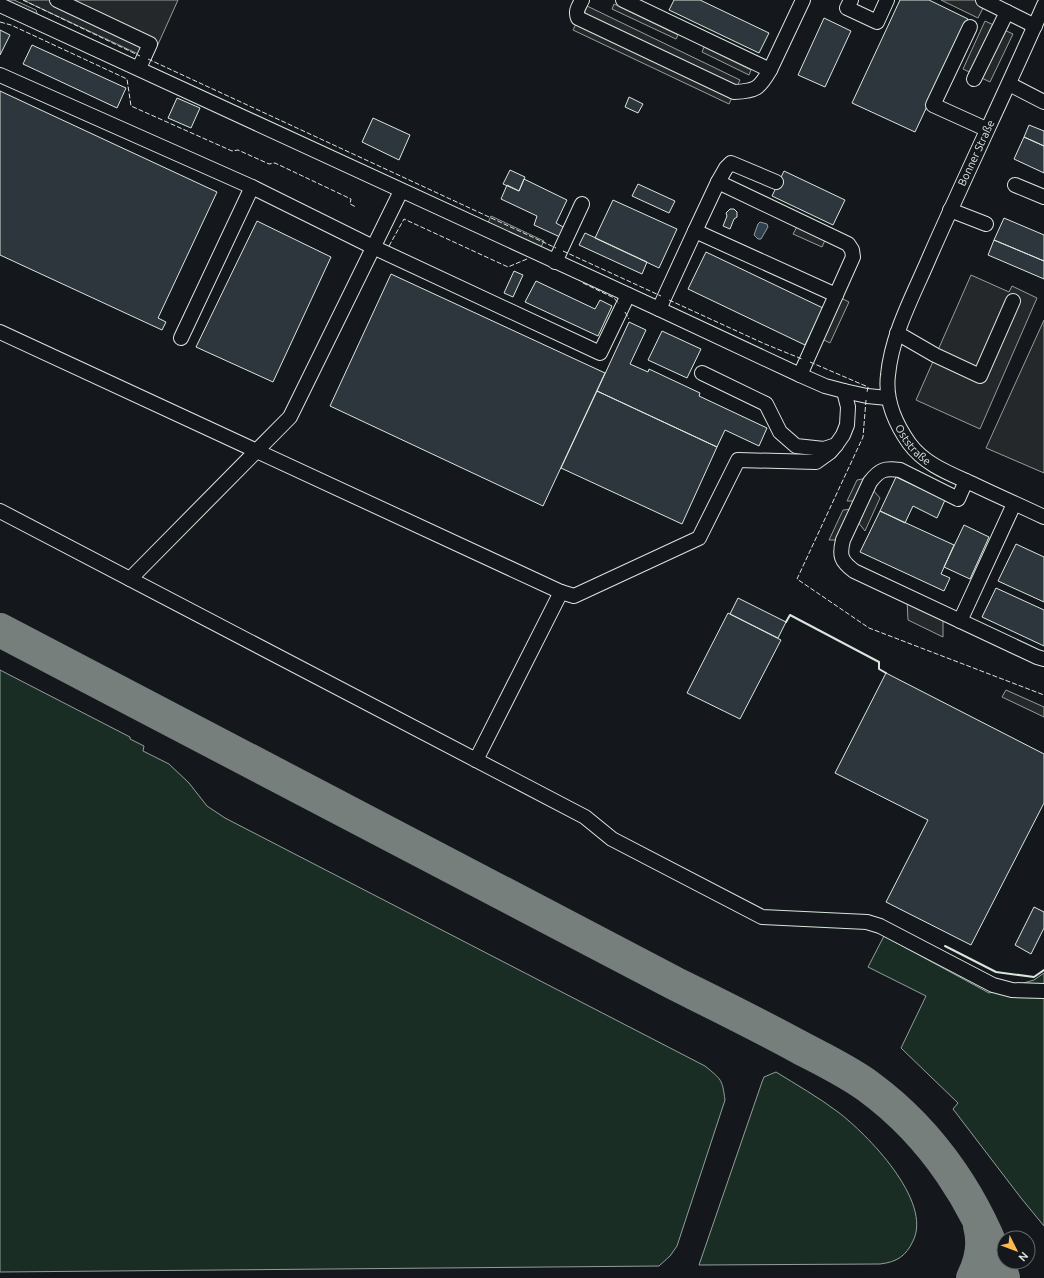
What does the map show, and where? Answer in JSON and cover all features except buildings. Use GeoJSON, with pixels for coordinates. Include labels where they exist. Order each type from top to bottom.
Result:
{"type":"FeatureCollection","features":[{"type":"Feature","properties":{"kind":"lane"},"geometry":{"type":"LineString","coordinates":[[57,0],[150,44],[139,68]]}},
{"type":"Feature","properties":{"kind":"lane"},"geometry":{"type":"LineString","coordinates":[[582,0],[578,9],[578,18],[734,92],[755,90],[762,84],[803,0]]}},
{"type":"Feature","properties":{"kind":"lane"},"geometry":{"type":"LineString","coordinates":[[623,0],[644,5],[770,70]]}},
{"type":"Feature","properties":{"kind":"lane"},"geometry":{"type":"LineString","coordinates":[[851,0],[847,8],[877,22],[887,0]]}},
{"type":"Feature","properties":{"kind":"lane"},"geometry":{"type":"LineString","coordinates":[[983,0],[1035,26]]}},
{"type":"Feature","properties":{"kind":"lane"},"geometry":{"type":"LineString","coordinates":[[0,5],[800,375],[825,386],[844,391],[867,396],[888,398]]}},
{"type":"Feature","properties":{"kind":"lane","name":"Bonner Straße"},"geometry":{"type":"LineString","coordinates":[[910,303],[986,129],[1009,84],[1044,5]]}},
{"type":"Feature","properties":{"kind":"lane"},"geometry":{"type":"LineString","coordinates":[[974,79],[1007,12]]}},
{"type":"Feature","properties":{"kind":"lane"},"geometry":{"type":"LineString","coordinates":[[970,26],[933,105],[986,129]]}},
{"type":"Feature","properties":{"kind":"lane"},"geometry":{"type":"LineString","coordinates":[[0,75],[252,187],[373,247],[600,354],[628,295]]}},
{"type":"Feature","properties":{"kind":"lane"},"geometry":{"type":"LineString","coordinates":[[1009,84],[1044,102]]}},
{"type":"Feature","properties":{"kind":"lane"},"geometry":{"type":"LineString","coordinates":[[659,309],[718,182],[726,168],[731,163],[776,182]]}},
{"type":"Feature","properties":{"kind":"lane"},"geometry":{"type":"LineString","coordinates":[[718,182],[848,244],[852,250],[853,257],[800,375]]}},
{"type":"Feature","properties":{"kind":"lane"},"geometry":{"type":"LineString","coordinates":[[1015,184],[1044,197]]}},
{"type":"Feature","properties":{"kind":"lane"},"geometry":{"type":"LineString","coordinates":[[181,338],[252,187]]}},
{"type":"Feature","properties":{"kind":"lane"},"geometry":{"type":"LineString","coordinates":[[130,580],[290,417],[401,191]]}},
{"type":"Feature","properties":{"kind":"lane"},"geometry":{"type":"LineString","coordinates":[[555,262],[582,204]]}},
{"type":"Feature","properties":{"kind":"lane"},"geometry":{"type":"LineString","coordinates":[[950,210],[986,224]]}},
{"type":"Feature","properties":{"kind":"lane"},"geometry":{"type":"LineString","coordinates":[[695,231],[836,295]]}},
{"type":"Feature","properties":{"kind":"lane"},"geometry":{"type":"LineString","coordinates":[[898,333],[934,355],[980,376],[1013,301]]}},
{"type":"Feature","properties":{"kind":"lane","name":"Oststraße"},"geometry":{"type":"LineString","coordinates":[[910,303],[893,343],[887,375],[888,398],[898,424],[910,444],[920,455],[935,467],[1044,517]]}},
{"type":"Feature","properties":{"kind":"lane"},"geometry":{"type":"LineString","coordinates":[[0,332],[561,592],[574,596],[699,538],[738,460],[816,462],[830,452],[843,435],[848,425],[848,407],[844,391]]}},
{"type":"Feature","properties":{"kind":"lane"},"geometry":{"type":"LineString","coordinates":[[702,373],[766,404],[780,432],[796,446],[824,449],[836,445]]}},
{"type":"Feature","properties":{"kind":"lane"},"geometry":{"type":"LineString","coordinates":[[966,481],[958,499],[900,470],[881,470],[870,482],[843,540],[841,548],[842,558],[846,565],[854,571],[1044,659]]}},
{"type":"Feature","properties":{"kind":"lane"},"geometry":{"type":"LineString","coordinates":[[960,621],[1014,504]]}},
{"type":"Feature","properties":{"kind":"lane"},"geometry":{"type":"LineString","coordinates":[[0,512],[585,817],[612,839],[762,917],[867,922],[880,926],[993,985],[1012,990],[1044,991]]}},
{"type":"Feature","properties":{"kind":"lane"},"geometry":{"type":"LineString","coordinates":[[476,760],[561,592]]}},
{"type":"Feature","properties":{"kind":"green space"},"geometry":{"type":"Polygon","coordinates":[[[0,670],[130,737],[130,739],[144,746],[143,751],[169,764],[189,783],[207,806],[225,818],[705,1066],[715,1074],[722,1084],[725,1100],[677,1246],[670,1256],[659,1266],[0,1272],[0,670]]]}},
{"type":"Feature","properties":{"kind":"green space"},"geometry":{"type":"Polygon","coordinates":[[[884,936],[989,993],[1034,980],[1044,973],[1044,1226],[953,1109],[958,1103],[901,1048],[926,996],[868,967],[884,936]]]}},
{"type":"Feature","properties":{"kind":"green space"},"geometry":{"type":"Polygon","coordinates":[[[776,1072],[823,1101],[850,1122],[880,1152],[906,1188],[914,1207],[917,1225],[913,1241],[907,1251],[896,1260],[880,1264],[699,1265],[762,1082],[764,1077],[776,1072]]]}},
{"type":"Feature","properties":{"kind":"shaded area"},"geometry":{"type":"Polygon","coordinates":[[[4,0],[14,0],[36,10],[38,16],[4,0]]]}},
{"type":"Feature","properties":{"kind":"shaded area"},"geometry":{"type":"Polygon","coordinates":[[[23,0],[178,0],[151,60],[23,0]]]}},
{"type":"Feature","properties":{"kind":"shaded area"},"geometry":{"type":"Polygon","coordinates":[[[941,0],[987,0],[978,18],[941,0]]]}},
{"type":"Feature","properties":{"kind":"shaded area"},"geometry":{"type":"Polygon","coordinates":[[[614,4],[678,35],[676,39],[612,9],[614,4]]]}},
{"type":"Feature","properties":{"kind":"shaded area"},"geometry":{"type":"Polygon","coordinates":[[[585,5],[740,80],[729,104],[573,30],[585,5]]]}},
{"type":"Feature","properties":{"kind":"shaded area"},"geometry":{"type":"Polygon","coordinates":[[[985,21],[1013,34],[990,82],[963,69],[985,21]]]}},
{"type":"Feature","properties":{"kind":"shaded area"},"geometry":{"type":"Polygon","coordinates":[[[704,47],[751,70],[749,75],[702,52],[704,47]]]}},
{"type":"Feature","properties":{"kind":"shaded area"},"geometry":{"type":"Polygon","coordinates":[[[491,216],[544,241],[540,249],[487,225],[491,216]]]}},
{"type":"Feature","properties":{"kind":"shaded area"},"geometry":{"type":"Polygon","coordinates":[[[798,225],[826,238],[822,247],[793,234],[798,225]]]}},
{"type":"Feature","properties":{"kind":"shaded area"},"geometry":{"type":"Polygon","coordinates":[[[971,275],[1009,292],[1012,286],[1037,298],[980,429],[916,400],[971,275]]]}},
{"type":"Feature","properties":{"kind":"shaded area"},"geometry":{"type":"Polygon","coordinates":[[[841,298],[849,302],[830,343],[822,339],[841,298]]]}},
{"type":"Feature","properties":{"kind":"shaded area"},"geometry":{"type":"Polygon","coordinates":[[[1044,320],[1044,473],[986,448],[1044,320]]]}},
{"type":"Feature","properties":{"kind":"shaded area"},"geometry":{"type":"Polygon","coordinates":[[[868,478],[858,501],[847,501],[857,480],[868,478]]]}},
{"type":"Feature","properties":{"kind":"shaded area"},"geometry":{"type":"Polygon","coordinates":[[[873,490],[880,498],[865,531],[858,522],[873,490]]]}},
{"type":"Feature","properties":{"kind":"shaded area"},"geometry":{"type":"Polygon","coordinates":[[[854,509],[840,540],[829,540],[843,510],[854,509]]]}},
{"type":"Feature","properties":{"kind":"shaded area"},"geometry":{"type":"Polygon","coordinates":[[[907,600],[943,617],[943,637],[908,620],[907,600]]]}},
{"type":"Feature","properties":{"kind":"shaded area"},"geometry":{"type":"Polygon","coordinates":[[[1006,690],[1044,707],[1044,717],[1002,697],[1006,690]]]}},
{"type":"Feature","properties":{"kind":"water"},"geometry":{"type":"Polygon","coordinates":[[[760,222],[767,224],[768,227],[761,239],[758,239],[754,235],[760,222]]]}},
{"type":"Feature","properties":{"kind":"taxiway"},"geometry":{"type":"LineString","coordinates":[[0,630],[853,1076],[892,1106],[914,1127],[951,1172],[981,1223],[1003,1278]]}},
{"type":"Feature","properties":{"kind":"taxiway"},"geometry":{"type":"LineString","coordinates":[[973,1278],[978,1266],[982,1246],[980,1226]]}},
{"type":"Feature","properties":{"kind":"fence"},"geometry":{"type":"LineString","coordinates":[[23,0],[140,56]]}},
{"type":"Feature","properties":{"kind":"fence"},"geometry":{"type":"LineString","coordinates":[[0,22],[11,25],[127,79],[131,106],[232,151],[238,150],[269,164],[275,163],[351,199],[350,204],[356,207]]}},
{"type":"Feature","properties":{"kind":"fence"},"geometry":{"type":"LineString","coordinates":[[148,59],[556,248]]}},
{"type":"Feature","properties":{"kind":"fence"},"geometry":{"type":"LineString","coordinates":[[389,246],[404,219],[508,267],[527,259]]}},
{"type":"Feature","properties":{"kind":"fence"},"geometry":{"type":"LineString","coordinates":[[563,251],[661,296]]}},
{"type":"Feature","properties":{"kind":"fence"},"geometry":{"type":"LineString","coordinates":[[583,283],[614,298],[619,304]]}},
{"type":"Feature","properties":{"kind":"fence"},"geometry":{"type":"LineString","coordinates":[[669,300],[765,344],[802,359]]}},
{"type":"Feature","properties":{"kind":"fence"},"geometry":{"type":"LineString","coordinates":[[625,312],[629,319]]}},
{"type":"Feature","properties":{"kind":"fence"},"geometry":{"type":"LineString","coordinates":[[810,362],[868,387],[867,392]]}},
{"type":"Feature","properties":{"kind":"fence"},"geometry":{"type":"LineString","coordinates":[[866,400],[863,437],[797,579],[869,628],[1044,695]]}},
{"type":"Feature","properties":{"kind":"wall"},"geometry":{"type":"LineString","coordinates":[[786,622],[790,615],[879,662],[879,669],[886,673]]}},
{"type":"Feature","properties":{"kind":"wall"},"geometry":{"type":"LineString","coordinates":[[945,946],[996,972],[1034,977],[1044,970]]}}]}
